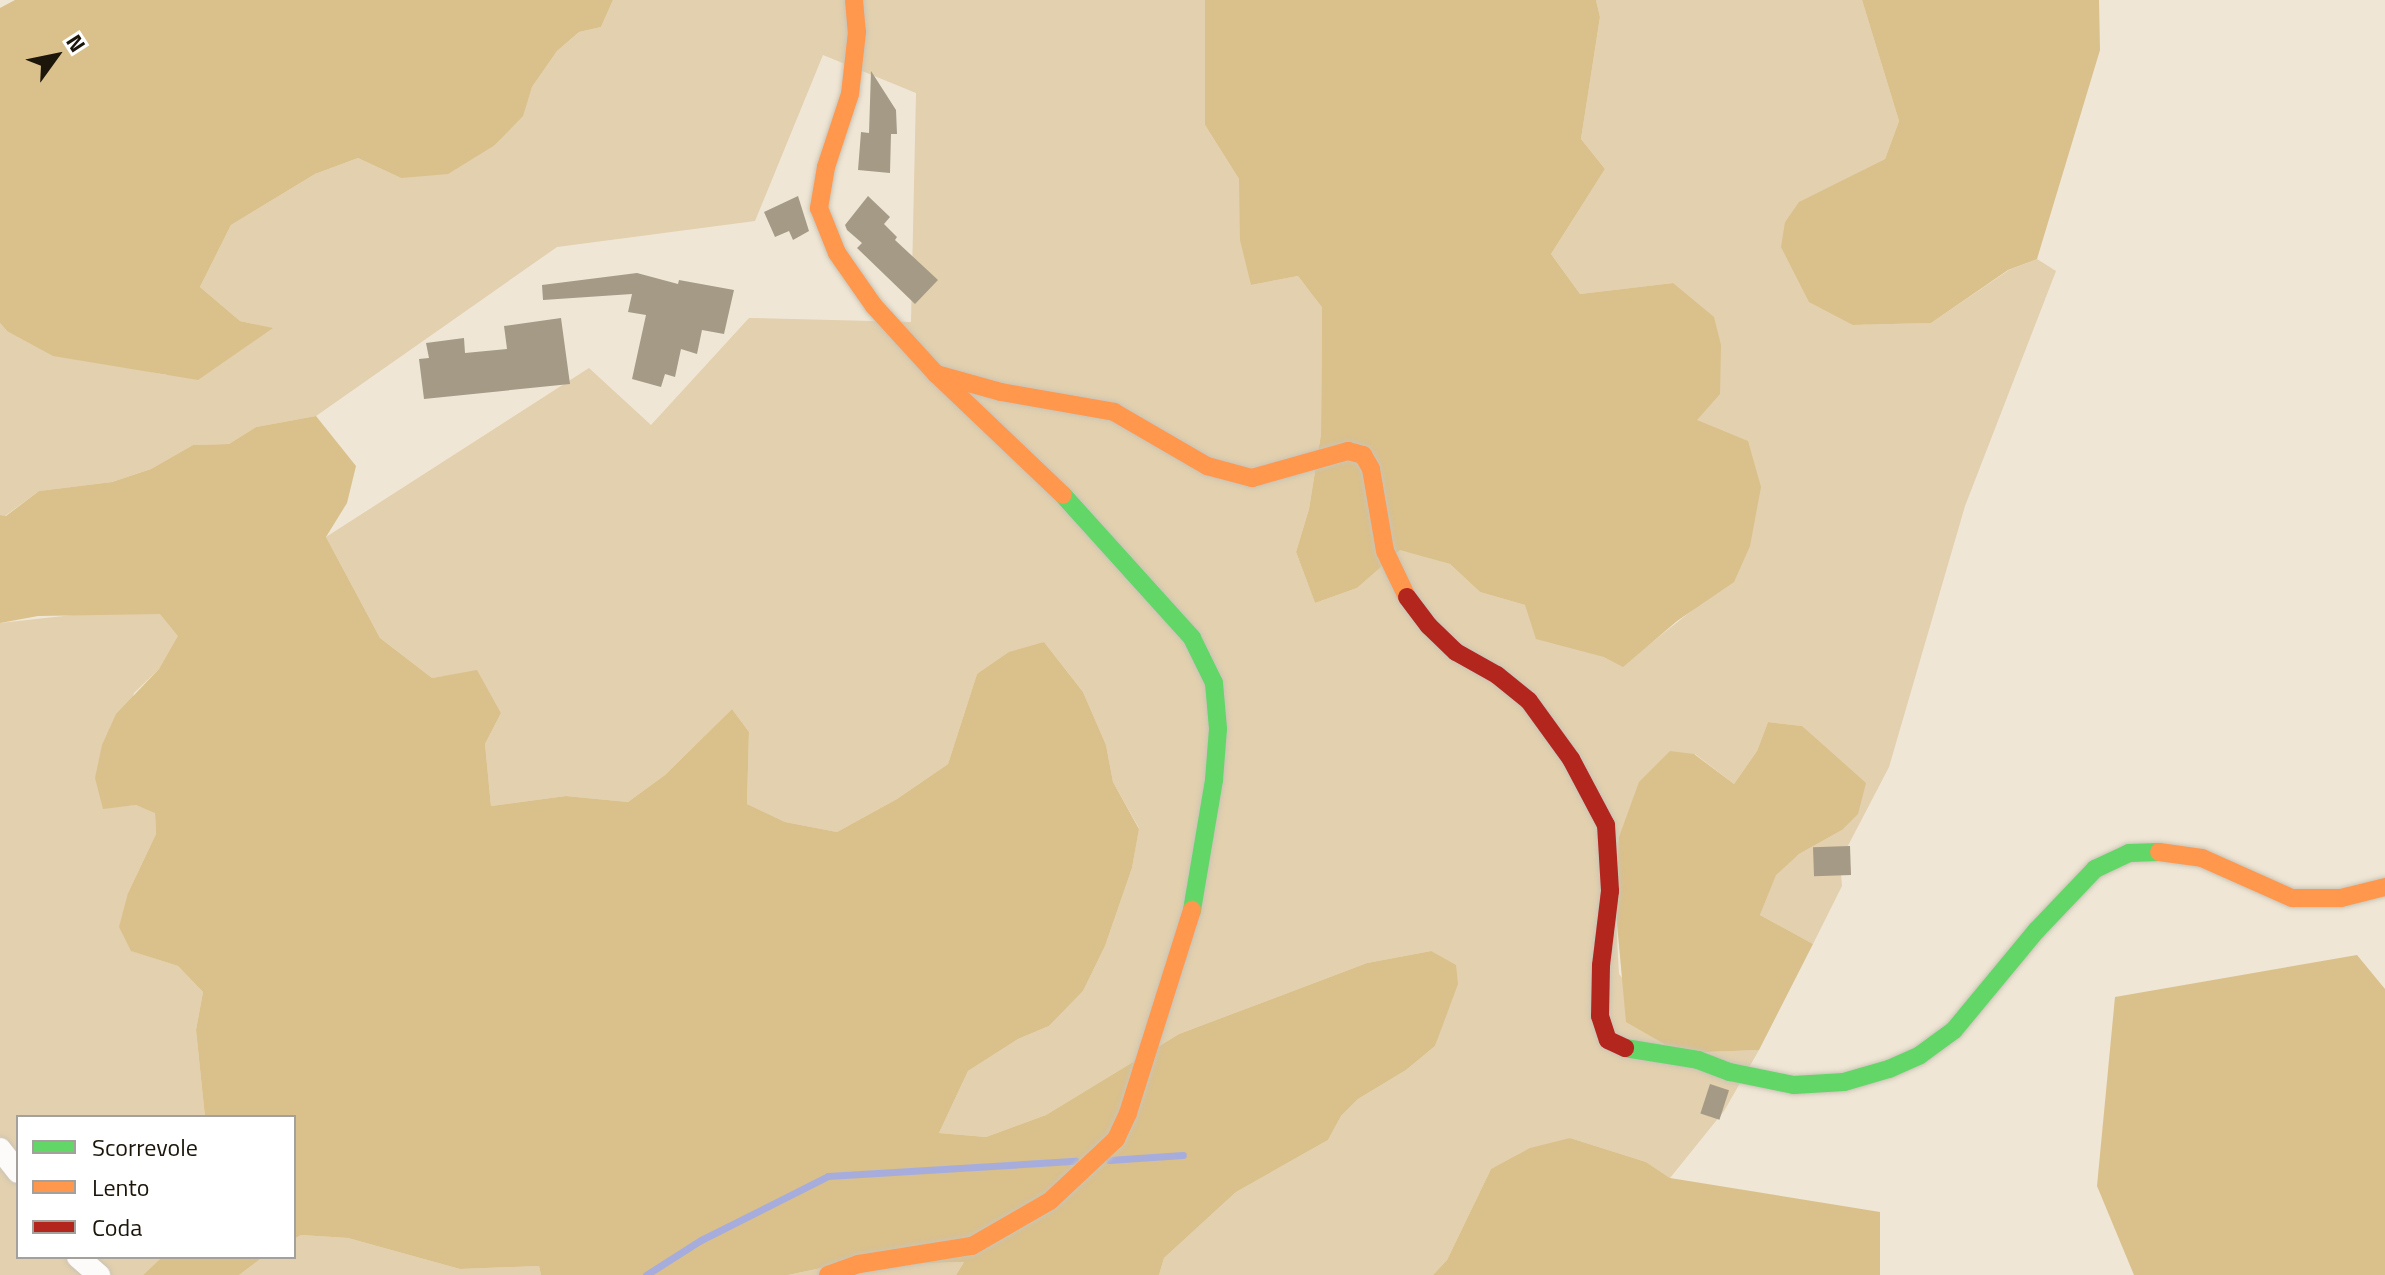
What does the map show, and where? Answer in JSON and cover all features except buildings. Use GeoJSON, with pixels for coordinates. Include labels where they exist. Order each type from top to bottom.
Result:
{"type":"FeatureCollection","features":[{"type":"Feature","properties":{"kind":"street"},"geometry":{"type":"LineString","coordinates":[[828,1275],[859,1264],[972,1246],[1050,1201],[1086,1171],[1116,1139],[1128,1113],[1189,927],[1214,780],[1218,729],[1214,683],[1192,638],[1133,568],[1042,471],[936,374],[874,306],[837,253],[819,208],[826,167],[850,94],[857,32],[854,0]]}},
{"type":"Feature","properties":{"kind":"street"},"geometry":{"type":"LineString","coordinates":[[936,374],[1001,392],[1114,412],[1207,466],[1252,478],[1348,451],[1363,455],[1371,469],[1385,551],[1401,589],[1429,626],[1456,652],[1497,675],[1529,701],[1571,759],[1606,825],[1610,891],[1601,965],[1600,1016],[1608,1040],[1617,1047],[1698,1060],[1730,1072],[1794,1085],[1844,1082],[1889,1069],[1920,1055],[1954,1030],[2036,931],[2095,869],[2129,853],[2176,852],[2202,858],[2292,898],[2341,898],[2385,887]]}},
{"type":"Feature","properties":{"kind":"street"},"geometry":{"type":"LineString","coordinates":[[0,1149],[16,1169]]}},
{"type":"Feature","properties":{"kind":"street"},"geometry":{"type":"LineString","coordinates":[[80,1259],[99,1275]]}},
{"type":"Feature","properties":{"kind":"shaded area"},"geometry":{"type":"Polygon","coordinates":[[[15,0],[613,0],[601,27],[579,32],[557,51],[532,87],[523,116],[495,145],[448,174],[401,178],[358,158],[315,174],[231,225],[200,287],[240,321],[273,328],[198,380],[53,356],[7,331],[0,323],[0,8],[15,0]]]}},
{"type":"Feature","properties":{"kind":"shaded area"},"geometry":{"type":"Polygon","coordinates":[[[613,0],[1205,0],[1205,125],[1239,179],[1251,285],[1298,276],[1322,306],[1321,434],[1309,509],[1296,552],[1315,603],[1357,588],[1400,549],[1450,564],[1480,592],[1525,605],[1622,666],[1699,605],[1696,420],[1673,283],[1580,294],[1551,254],[1605,169],[1581,139],[1600,17],[1596,0],[1862,0],[1899,121],[1885,159],[1800,202],[1785,222],[1853,325],[1931,323],[2009,270],[2037,259],[2056,271],[1965,506],[1889,767],[1840,861],[1842,886],[1813,944],[1760,915],[1776,874],[1799,854],[1842,830],[1828,752],[1802,726],[1768,722],[1757,751],[1734,784],[1695,754],[1615,902],[1619,974],[1680,1053],[1759,1050],[1724,1111],[1670,1178],[1646,1162],[1570,1138],[1491,1169],[1447,1260],[1433,1275],[1159,1275],[1164,1258],[1236,1192],[1328,1140],[1341,1116],[1358,1099],[1406,1070],[1435,1046],[1445,1015],[1431,951],[1367,963],[1179,1034],[1046,1115],[986,1137],[939,1133],[968,1071],[1018,1039],[1049,1026],[1083,991],[1105,946],[1132,868],[1139,828],[1113,782],[1106,745],[1083,692],[1044,642],[977,674],[948,764],[897,799],[837,832],[785,822],[747,804],[749,732],[732,709],[665,775],[628,802],[566,796],[491,806],[485,744],[501,713],[477,671],[432,678],[380,638],[326,537],[589,368],[651,425],[749,318],[911,322],[916,93],[823,55],[755,221],[557,247],[316,416],[256,427],[229,444],[193,445],[151,469],[112,482],[39,491],[5,516],[0,515],[0,323],[7,331],[109,363],[166,375],[271,328],[240,321],[200,287],[231,225],[315,174],[358,158],[401,178],[495,145],[522,116],[532,87],[557,51],[579,32],[601,27],[613,0]]]}},
{"type":"Feature","properties":{"kind":"shaded area"},"geometry":{"type":"Polygon","coordinates":[[[1205,0],[1596,0],[1600,17],[1581,139],[1605,169],[1551,254],[1580,294],[1673,283],[1714,317],[1721,345],[1720,394],[1697,420],[1748,441],[1761,487],[1750,546],[1734,582],[1677,621],[1623,667],[1604,657],[1536,639],[1525,605],[1480,592],[1450,564],[1400,550],[1357,588],[1315,603],[1296,552],[1309,509],[1321,434],[1322,307],[1298,276],[1251,285],[1240,240],[1239,179],[1205,125],[1205,0]]]}},
{"type":"Feature","properties":{"kind":"shaded area"},"geometry":{"type":"Polygon","coordinates":[[[1862,0],[2099,0],[2100,50],[2037,259],[2008,270],[1931,323],[1853,325],[1809,302],[1781,247],[1785,222],[1799,202],[1885,159],[1899,121],[1862,0]]]}},
{"type":"Feature","properties":{"kind":"shaded area"},"geometry":{"type":"Polygon","coordinates":[[[316,416],[356,466],[347,503],[326,537],[380,638],[432,678],[477,670],[501,713],[485,744],[491,806],[566,796],[628,802],[665,775],[732,709],[749,732],[747,804],[785,822],[837,832],[897,799],[948,764],[977,674],[1009,652],[1044,642],[1083,692],[1106,745],[1113,782],[1139,829],[1132,868],[1105,946],[1083,991],[1049,1026],[1018,1039],[968,1071],[939,1133],[986,1137],[1046,1115],[1179,1034],[1367,963],[1431,951],[1456,965],[1458,984],[1435,1046],[1406,1070],[1358,1099],[1341,1116],[1328,1140],[1236,1192],[1164,1258],[1159,1275],[956,1275],[964,1262],[831,1266],[788,1275],[541,1275],[539,1266],[460,1269],[348,1238],[301,1235],[296,1238],[296,1115],[205,1115],[196,1030],[203,992],[178,966],[131,951],[119,927],[128,893],[156,834],[155,813],[136,805],[103,809],[95,778],[102,745],[116,714],[159,669],[178,636],[160,614],[38,616],[0,623],[0,515],[6,516],[39,491],[112,482],[151,469],[193,445],[229,444],[256,427],[316,416]]]}},
{"type":"Feature","properties":{"kind":"shaded area"},"geometry":{"type":"Polygon","coordinates":[[[82,614],[161,614],[179,636],[159,669],[134,693],[103,808],[136,805],[155,812],[156,834],[128,893],[132,951],[178,966],[203,992],[196,1030],[205,1115],[16,1115],[16,1259],[160,1259],[143,1275],[0,1275],[0,623],[82,614]]]}},
{"type":"Feature","properties":{"kind":"shaded area"},"geometry":{"type":"Polygon","coordinates":[[[1768,722],[1802,726],[1866,783],[1858,814],[1842,830],[1799,854],[1776,875],[1760,915],[1813,944],[1759,1050],[1680,1053],[1626,1022],[1615,902],[1619,837],[1639,782],[1670,751],[1694,754],[1734,784],[1757,751],[1768,722]]]}},
{"type":"Feature","properties":{"kind":"shaded area"},"geometry":{"type":"Polygon","coordinates":[[[2357,955],[2385,989],[2385,1275],[2134,1275],[2097,1186],[2115,997],[2357,955]]]}},
{"type":"Feature","properties":{"kind":"shaded area"},"geometry":{"type":"Polygon","coordinates":[[[1570,1138],[1646,1162],[1670,1178],[1880,1212],[1880,1275],[1433,1275],[1447,1260],[1491,1169],[1530,1148],[1570,1138]]]}},
{"type":"Feature","properties":{"kind":"shaded area"},"geometry":{"type":"Polygon","coordinates":[[[301,1235],[348,1238],[460,1269],[539,1266],[541,1275],[239,1275],[260,1259],[296,1259],[296,1238],[301,1235]]]}},
{"type":"Feature","properties":{"kind":"shaded area"},"geometry":{"type":"Polygon","coordinates":[[[160,1259],[260,1259],[239,1275],[143,1275],[160,1259]]]}},
{"type":"Feature","properties":{"kind":"shaded area"},"geometry":{"type":"Polygon","coordinates":[[[964,1262],[956,1275],[788,1275],[831,1266],[964,1262]]]}},
{"type":"Feature","properties":{"kind":"waterway"},"geometry":{"type":"LineString","coordinates":[[1109,1160],[1183,1155]]}},
{"type":"Feature","properties":{"kind":"waterway"},"geometry":{"type":"LineString","coordinates":[[646,1275],[701,1240],[828,1176],[1076,1161]]}},
{"type":"Feature","properties":{"kind":"traffic: fast"},"geometry":{"type":"LineString","coordinates":[[1063,495],[1192,638],[1214,683],[1218,729],[1214,780],[1192,910]]}},
{"type":"Feature","properties":{"kind":"traffic: fast"},"geometry":{"type":"LineString","coordinates":[[1625,1048],[1698,1060],[1730,1072],[1794,1085],[1844,1082],[1889,1069],[1920,1055],[1954,1030],[2036,931],[2095,869],[2129,853],[2159,852]]}},
{"type":"Feature","properties":{"kind":"traffic: slow"},"geometry":{"type":"LineString","coordinates":[[854,0],[857,32],[850,94],[826,167],[819,208],[837,253],[874,306],[936,374],[1063,495]]}},
{"type":"Feature","properties":{"kind":"traffic: slow"},"geometry":{"type":"LineString","coordinates":[[936,374],[1001,392],[1114,412],[1207,466],[1252,478],[1348,451],[1363,455],[1371,469],[1385,551],[1407,597]]}},
{"type":"Feature","properties":{"kind":"traffic: slow"},"geometry":{"type":"LineString","coordinates":[[2159,852],[2202,858],[2292,898],[2341,898],[2385,887]]}},
{"type":"Feature","properties":{"kind":"traffic: slow"},"geometry":{"type":"LineString","coordinates":[[828,1275],[859,1264],[972,1246],[1050,1201],[1116,1139],[1128,1113],[1192,910]]}},
{"type":"Feature","properties":{"kind":"traffic: jam"},"geometry":{"type":"LineString","coordinates":[[1407,597],[1429,626],[1456,652],[1497,675],[1529,701],[1571,759],[1606,825],[1610,891],[1601,965],[1600,1016],[1608,1040],[1625,1048]]}}]}
